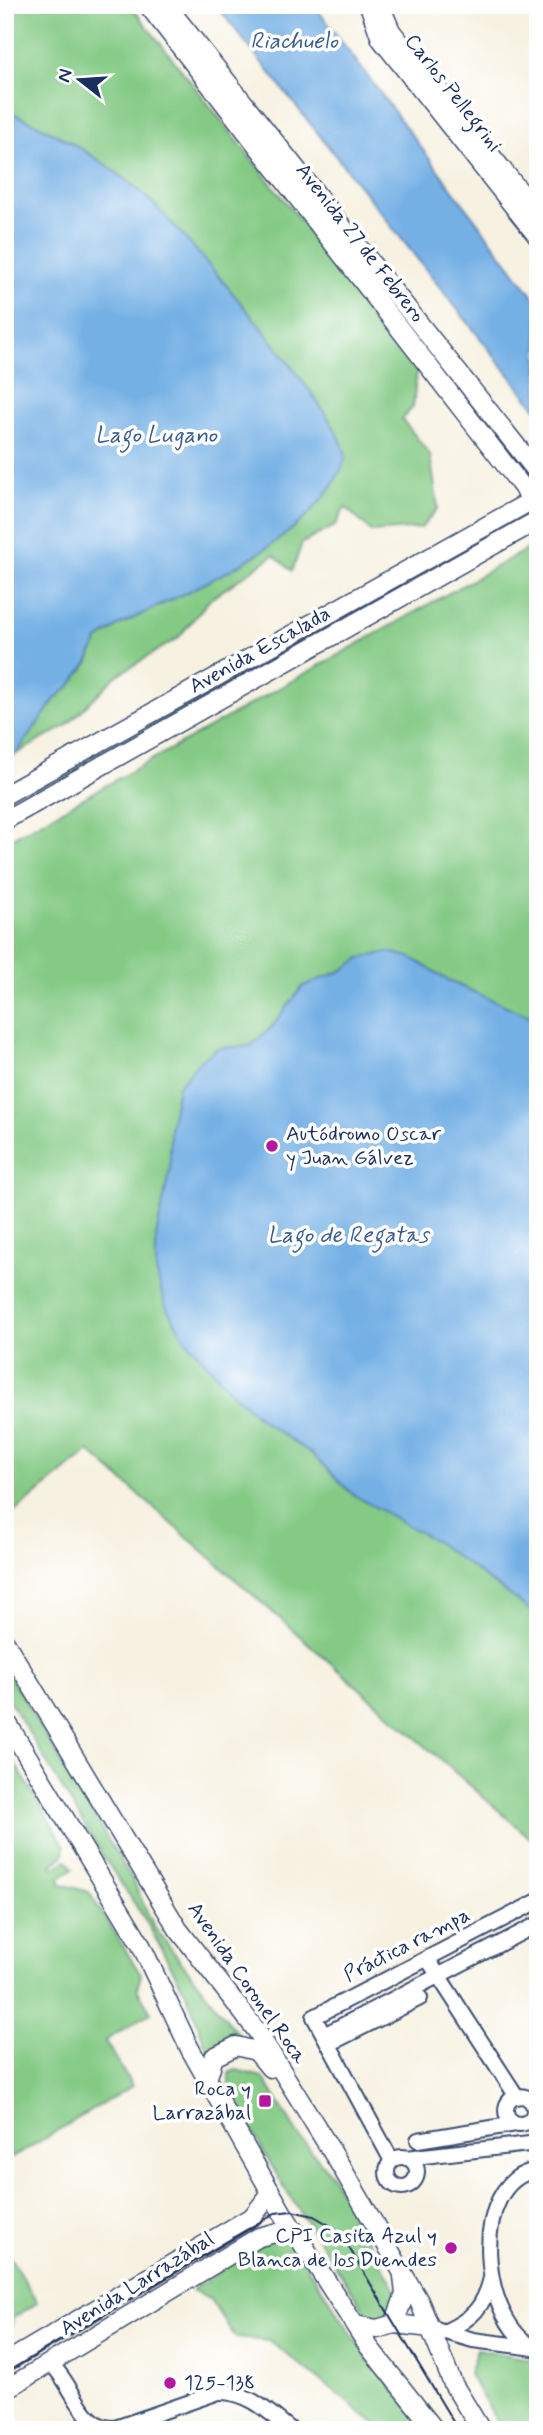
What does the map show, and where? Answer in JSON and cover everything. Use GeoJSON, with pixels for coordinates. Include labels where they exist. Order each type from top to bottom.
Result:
{"type":"FeatureCollection","features":[{"type":"Feature","properties":{"kind":"main road","name":"Avenida 27 de Febrero"},"geometry":{"type":"LineString","coordinates":[[148,5],[536,501]]}},
{"type":"Feature","properties":{"kind":"main road","name":"Avenida 27 de Febrero"},"geometry":{"type":"LineString","coordinates":[[166,5],[538,473]]}},
{"type":"Feature","properties":{"kind":"main road","name":"Carlos Pellegrini"},"geometry":{"type":"LineString","coordinates":[[369,5],[381,39],[538,237]]}},
{"type":"Feature","properties":{"kind":"main road","name":"Carlos Pellegrini"},"geometry":{"type":"LineString","coordinates":[[380,5],[391,31],[538,214]]}},
{"type":"Feature","properties":{"kind":"main road","name":"Avenida Escalada"},"geometry":{"type":"LineString","coordinates":[[5,795],[536,501]]}},
{"type":"Feature","properties":{"kind":"main road","name":"Avenida Escalada"},"geometry":{"type":"LineString","coordinates":[[5,820],[538,520]]}},
{"type":"Feature","properties":{"kind":"main road","name":"Avenida Coronel Roca"},"geometry":{"type":"LineString","coordinates":[[5,1642],[178,1929],[251,2022],[439,2329],[453,2384],[481,2430]]}},
{"type":"Feature","properties":{"kind":"main road"},"geometry":{"type":"LineString","coordinates":[[5,1720],[140,1943],[207,2080],[271,2193],[355,2325],[435,2430]]}},
{"type":"Feature","properties":{"kind":"main road"},"geometry":{"type":"LineString","coordinates":[[207,2080],[214,2057],[229,2048],[242,2046],[262,2056],[282,2085],[295,2092]]}},
{"type":"Feature","properties":{"kind":"main road","name":"Avenida Larrazábal"},"geometry":{"type":"LineString","coordinates":[[5,2363],[253,2216],[271,2193]]}},
{"type":"Feature","properties":{"kind":"main road","name":"Avenida Larrazábal"},"geometry":{"type":"LineString","coordinates":[[5,2390],[259,2237],[279,2232],[297,2233]]}},
{"type":"Feature","properties":{"kind":"main road"},"geometry":{"type":"LineString","coordinates":[[394,2324],[405,2294],[402,2269]]}},
{"type":"Feature","properties":{"kind":"main road"},"geometry":{"type":"LineString","coordinates":[[355,2325],[377,2329],[394,2324],[439,2329]]}},
{"type":"Feature","properties":{"kind":"street","name":"Práctica rampa"},"geometry":{"type":"LineString","coordinates":[[326,2040],[314,2017],[538,1901]]}},
{"type":"Feature","properties":{"kind":"street"},"geometry":{"type":"LineString","coordinates":[[326,2040],[438,1976],[538,1924]]}},
{"type":"Feature","properties":{"kind":"street"},"geometry":{"type":"LineString","coordinates":[[418,2140],[525,2124],[532,2118],[534,2109],[427,1958]]}},
{"type":"Feature","properties":{"kind":"street"},"geometry":{"type":"LineString","coordinates":[[326,2040],[420,1998]]}},
{"type":"Feature","properties":{"kind":"street"},"geometry":{"type":"LineString","coordinates":[[326,2040],[399,2159],[416,2167],[416,2176]]}},
{"type":"Feature","properties":{"kind":"street"},"geometry":{"type":"LineString","coordinates":[[516,2124],[509,2119],[506,2110],[509,2102],[528,2100]]}},
{"type":"Feature","properties":{"kind":"street"},"geometry":{"type":"LineString","coordinates":[[446,2154],[416,2176],[410,2184],[396,2185],[387,2174],[399,2159],[538,2143]]}},
{"type":"Feature","properties":{"kind":"street"},"geometry":{"type":"LineString","coordinates":[[536,2348],[506,2324],[495,2295],[491,2234],[495,2204],[514,2178],[526,2171],[538,2170]]}},
{"type":"Feature","properties":{"kind":"street"},"geometry":{"type":"LineString","coordinates":[[439,2329],[467,2322],[480,2306],[493,2270]]}},
{"type":"Feature","properties":{"kind":"street"},"geometry":{"type":"LineString","coordinates":[[439,2329],[473,2340],[536,2348]]}},
{"type":"Feature","properties":{"kind":"street"},"geometry":{"type":"LineString","coordinates":[[51,2364],[62,2374],[91,2420],[101,2428],[115,2428],[219,2392],[230,2391],[259,2405],[291,2430]]}},
{"type":"Feature","properties":{"kind":"green space"},"geometry":{"type":"Polygon","coordinates":[[[5,5],[130,5],[417,368],[413,407],[402,419],[430,455],[438,508],[421,528],[372,532],[345,507],[335,526],[302,543],[292,571],[274,555],[209,600],[178,638],[116,676],[66,726],[16,754],[55,699],[71,685],[88,663],[98,640],[118,626],[206,582],[260,550],[310,510],[333,485],[263,329],[143,194],[101,163],[5,110],[5,5]]]}},
{"type":"Feature","properties":{"kind":"green space"},"geometry":{"type":"Polygon","coordinates":[[[521,516],[520,521],[5,814],[5,804],[513,517],[521,516]]]}},
{"type":"Feature","properties":{"kind":"green space","name":"Autódromo Oscar y Juan Gálvez"},"geometry":{"type":"Polygon","coordinates":[[[538,543],[538,1845],[89,1451],[5,1520],[5,842],[538,543]]]}},
{"type":"Feature","properties":{"kind":"green space"},"geometry":{"type":"Polygon","coordinates":[[[5,1668],[133,1881],[154,1927],[239,2036],[226,2037],[208,2052],[188,1997],[146,1921],[101,1853],[5,1693],[5,1668]]]}},
{"type":"Feature","properties":{"kind":"green space"},"geometry":{"type":"Polygon","coordinates":[[[5,1747],[65,1846],[64,1855],[51,1865],[53,1868],[67,1860],[73,1869],[59,1878],[61,1884],[89,1892],[141,1975],[137,1989],[151,2012],[105,2041],[132,2086],[5,2162],[5,1747]]]}},
{"type":"Feature","properties":{"kind":"green space"},"geometry":{"type":"Polygon","coordinates":[[[236,2070],[263,2077],[301,2139],[330,2173],[400,2297],[391,2314],[384,2319],[367,2314],[285,2189],[229,2091],[229,2073],[236,2070]]]}},
{"type":"Feature","properties":{"kind":"green space"},"geometry":{"type":"Polygon","coordinates":[[[273,2236],[291,2242],[373,2366],[429,2430],[383,2430],[270,2341],[236,2338],[209,2298],[192,2290],[273,2236]]]}},
{"type":"Feature","properties":{"kind":"green space"},"geometry":{"type":"Polygon","coordinates":[[[5,2249],[37,2303],[13,2318],[6,2347],[10,2354],[5,2356],[5,2249]]]}},
{"type":"Feature","properties":{"kind":"green space"},"geometry":{"type":"Polygon","coordinates":[[[477,2349],[538,2361],[538,2430],[502,2430],[469,2374],[477,2349]]]}},
{"type":"Feature","properties":{"kind":"water","name":"Riachuelo"},"geometry":{"type":"Polygon","coordinates":[[[216,5],[314,5],[538,303],[538,411],[216,5]]]}},
{"type":"Feature","properties":{"kind":"water","name":"Lago Lugano"},"geometry":{"type":"Polygon","coordinates":[[[5,110],[59,136],[93,157],[141,192],[159,210],[223,281],[294,369],[341,441],[345,460],[330,489],[307,516],[279,539],[214,579],[118,626],[98,640],[88,662],[71,685],[55,699],[16,754],[5,761],[5,110]]]}},
{"type":"Feature","properties":{"kind":"water","name":"Lago de Regatas"},"geometry":{"type":"Polygon","coordinates":[[[389,952],[410,957],[451,982],[529,1016],[538,1012],[538,1616],[435,1541],[352,1494],[312,1454],[265,1423],[231,1392],[184,1337],[165,1305],[156,1271],[156,1237],[170,1169],[170,1129],[178,1086],[199,1062],[218,1048],[250,1046],[270,1029],[303,986],[341,971],[361,958],[389,952]]]}},
{"type":"Feature","properties":{"kind":"tram line"},"geometry":{"type":"LineString","coordinates":[[5,2373],[275,2213],[292,2211],[314,2216],[336,2229],[458,2430]]}},
{"type":"Feature","properties":{"kind":"place","name":"Autódromo Oscar y Juan Gálvez"},"geometry":{"type":"Point","coordinates":[272,1146]}},
{"type":"Feature","properties":{"kind":"place","name":"Roca y Larrazábal"},"geometry":{"type":"Point","coordinates":[265,2101]}},
{"type":"Feature","properties":{"kind":"place","name":"CPI Casita Azul y Blanca de los Duendes"},"geometry":{"type":"Point","coordinates":[451,2248]}},
{"type":"Feature","properties":{"kind":"place","name":"125-138"},"geometry":{"type":"Point","coordinates":[170,2383]}}]}
